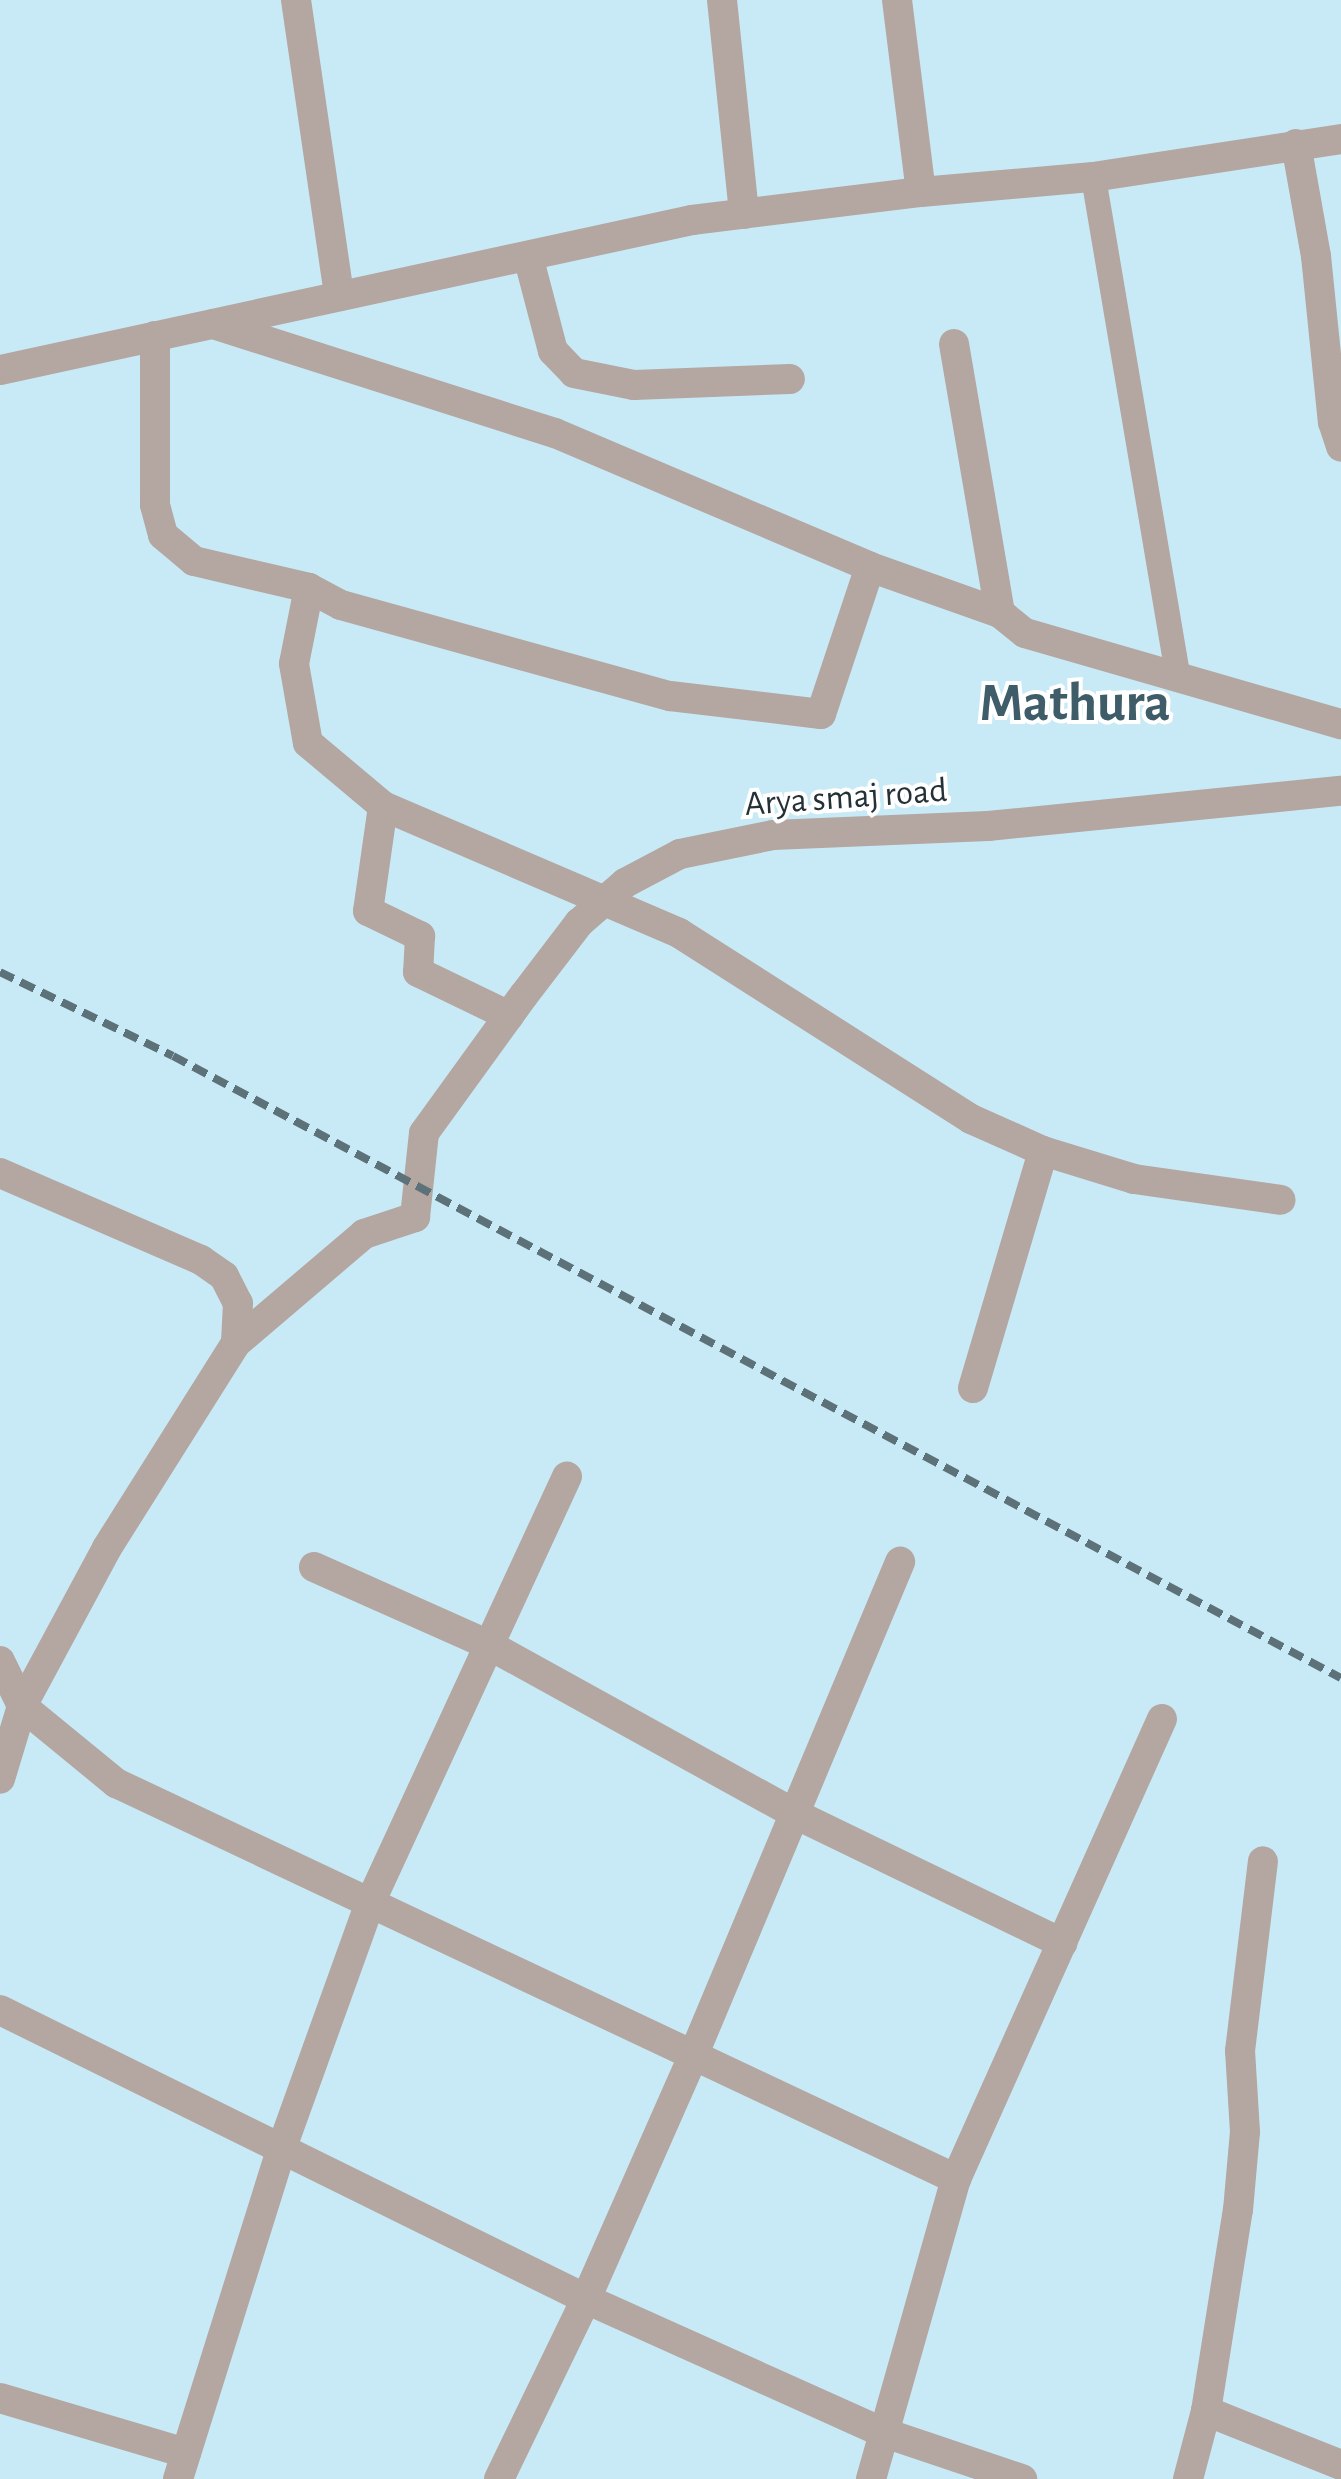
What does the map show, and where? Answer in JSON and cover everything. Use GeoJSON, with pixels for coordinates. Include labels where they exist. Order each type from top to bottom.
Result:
{"type":"FeatureCollection","features":[{"type":"Feature","properties":{"kind":"street"},"geometry":{"type":"LineString","coordinates":[[296,0],[339,296]]}},
{"type":"Feature","properties":{"kind":"street"},"geometry":{"type":"LineString","coordinates":[[722,0],[744,214]]}},
{"type":"Feature","properties":{"kind":"street"},"geometry":{"type":"LineString","coordinates":[[897,0],[921,192]]}},
{"type":"Feature","properties":{"kind":"street"},"geometry":{"type":"LineString","coordinates":[[0,370],[692,220],[921,192],[1094,177],[1341,139]]}},
{"type":"Feature","properties":{"kind":"street"},"geometry":{"type":"LineString","coordinates":[[1296,144],[1316,256],[1331,407],[1341,446]]}},
{"type":"Feature","properties":{"kind":"street"},"geometry":{"type":"LineString","coordinates":[[528,256],[553,351],[574,374],[634,385],[790,379]]}},
{"type":"Feature","properties":{"kind":"street"},"geometry":{"type":"LineString","coordinates":[[213,324],[555,434],[870,567],[1000,613],[1024,632],[1341,724]]}},
{"type":"Feature","properties":{"kind":"street"},"geometry":{"type":"LineString","coordinates":[[155,336],[155,504],[163,535],[194,562],[309,588],[341,605],[670,696],[821,714],[870,567]]}},
{"type":"Feature","properties":{"kind":"street"},"geometry":{"type":"LineString","coordinates":[[954,344],[1000,613]]}},
{"type":"Feature","properties":{"kind":"street"},"geometry":{"type":"LineString","coordinates":[[309,588],[294,664],[308,744],[383,806],[679,933],[971,1119],[1043,1151],[1134,1179],[1281,1200]]}},
{"type":"Feature","properties":{"kind":"street","name":"Arya smaj road"},"geometry":{"type":"LineString","coordinates":[[236,1343],[364,1234],[415,1217],[424,1133],[509,1016],[578,922],[624,883],[680,854],[773,834],[988,826],[1341,791]]}},
{"type":"Feature","properties":{"kind":"street"},"geometry":{"type":"LineString","coordinates":[[383,806],[368,911],[420,936],[418,972],[509,1016]]}},
{"type":"Feature","properties":{"kind":"street"},"geometry":{"type":"LineString","coordinates":[[973,1388],[1043,1151]]}},
{"type":"Feature","properties":{"kind":"street"},"geometry":{"type":"LineString","coordinates":[[0,1173],[201,1260],[224,1276],[238,1303],[236,1343],[106,1548],[4,1743],[0,1779]]}},
{"type":"Feature","properties":{"kind":"street"},"geometry":{"type":"LineString","coordinates":[[0,2398],[182,2466],[282,2150],[369,1905],[568,1478]]}},
{"type":"Feature","properties":{"kind":"street"},"geometry":{"type":"LineString","coordinates":[[500,2479],[586,2299],[693,2056],[900,1562]]}},
{"type":"Feature","properties":{"kind":"street"},"geometry":{"type":"LineString","coordinates":[[314,1567],[489,1646],[795,1814],[1062,1944]]}},
{"type":"Feature","properties":{"kind":"street"},"geometry":{"type":"LineString","coordinates":[[0,1660],[22,1706],[116,1784],[956,2179]]}},
{"type":"Feature","properties":{"kind":"street"},"geometry":{"type":"LineString","coordinates":[[870,2479],[956,2179],[1162,1719]]}},
{"type":"Feature","properties":{"kind":"street"},"geometry":{"type":"LineString","coordinates":[[1188,2479],[1206,2410],[1238,2210],[1245,2132],[1240,2051],[1263,1861]]}},
{"type":"Feature","properties":{"kind":"street"},"geometry":{"type":"LineString","coordinates":[[0,2010],[586,2299],[882,2432],[1022,2479]]}},
{"type":"Feature","properties":{"kind":"street"},"geometry":{"type":"LineString","coordinates":[[1206,2410],[1341,2465]]}},
{"type":"Feature","properties":{"kind":"lane"},"geometry":{"type":"LineString","coordinates":[[1094,177],[1178,679]]}},
{"type":"Feature","properties":{"kind":"railway"},"geometry":{"type":"LineString","coordinates":[[0,972],[173,1056],[1341,1678]]}},
{"type":"Feature","properties":{"kind":"district","name":"Mathura"},"geometry":{"type":"Point","coordinates":[1075,704]}}]}
